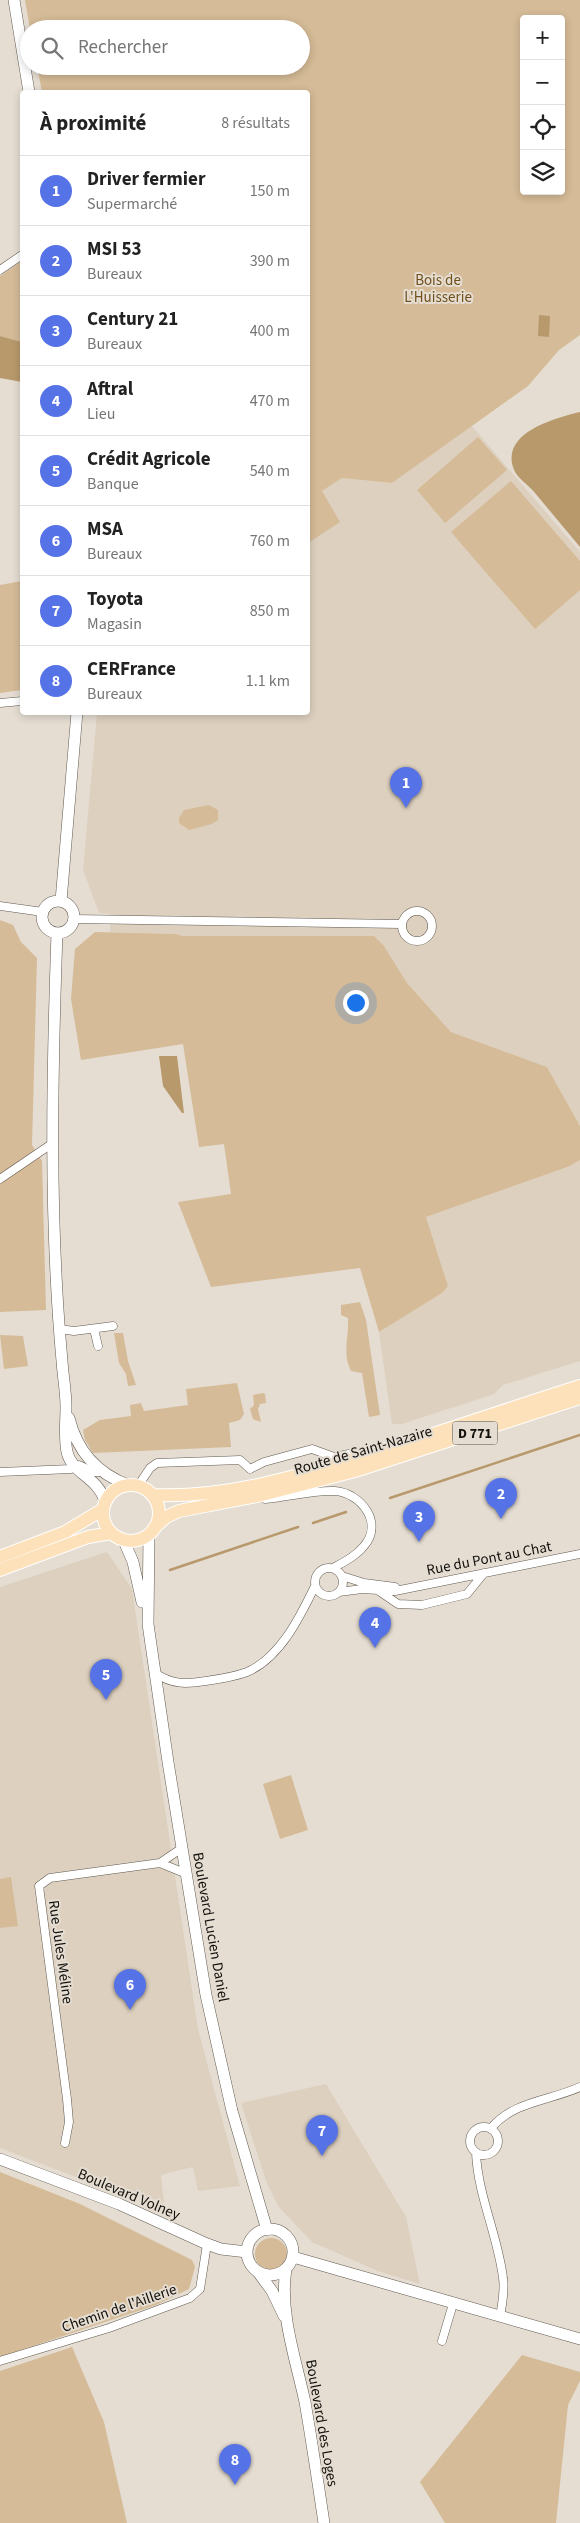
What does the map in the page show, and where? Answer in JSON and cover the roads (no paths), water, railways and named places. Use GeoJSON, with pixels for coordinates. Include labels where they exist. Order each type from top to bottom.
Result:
{"type":"FeatureCollection","features":[{"type":"Feature","properties":{"kind":"main road"},"geometry":{"type":"LineString","coordinates":[[14,0],[20,37]]}},
{"type":"Feature","properties":{"kind":"main road"},"geometry":{"type":"LineString","coordinates":[[26,75],[29,90]]}},
{"type":"Feature","properties":{"kind":"main road"},"geometry":{"type":"LineString","coordinates":[[61,901],[76,715]]}},
{"type":"Feature","properties":{"kind":"main road"},"geometry":{"type":"LineString","coordinates":[[61,901],[70,906],[74,919],[66,931],[57,933],[45,926],[43,912],[52,902],[61,901]]}},
{"type":"Feature","properties":{"kind":"main road"},"geometry":{"type":"LineString","coordinates":[[57,933],[53,1257],[66,1405],[64,1440],[68,1455],[75,1467],[96,1484],[104,1506],[103,1518],[111,1533],[124,1541],[134,1542],[152,1531],[159,1511],[152,1495],[102,1472],[83,1454],[76,1443],[66,1405]]}},
{"type":"Feature","properties":{"kind":"main road","name":"Route de Saint-Nazaire"},"geometry":{"type":"LineString","coordinates":[[152,1495],[178,1496],[246,1487],[310,1472],[400,1445],[580,1386]]}},
{"type":"Feature","properties":{"kind":"main road","name":"Route de Saint-Nazaire"},"geometry":{"type":"LineString","coordinates":[[152,1531],[166,1517],[179,1511],[214,1506],[355,1471],[580,1398]]}},
{"type":"Feature","properties":{"kind":"main road"},"geometry":{"type":"LineString","coordinates":[[0,1557],[65,1532],[104,1506],[113,1491],[133,1485]]}},
{"type":"Feature","properties":{"kind":"main road","name":"Boulevard Lucien Daniel"},"geometry":{"type":"LineString","coordinates":[[152,1531],[146,1602],[148,1624],[182,1848],[220,2067],[268,2230]]}},
{"type":"Feature","properties":{"kind":"main road"},"geometry":{"type":"LineString","coordinates":[[0,1570],[88,1537],[111,1533]]}},
{"type":"Feature","properties":{"kind":"main road","name":"Boulevard Lucien Daniel"},"geometry":{"type":"LineString","coordinates":[[124,1541],[132,1562],[148,1624]]}},
{"type":"Feature","properties":{"kind":"main road","name":"Boulevard Volney"},"geometry":{"type":"LineString","coordinates":[[0,2159],[119,2204],[207,2244],[221,2249],[247,2252]]}},
{"type":"Feature","properties":{"kind":"main road"},"geometry":{"type":"LineString","coordinates":[[268,2230],[281,2232],[291,2243],[292,2257],[286,2269],[276,2275],[258,2272],[252,2267],[247,2252],[251,2240],[256,2235],[268,2230]]}},
{"type":"Feature","properties":{"kind":"main road"},"geometry":{"type":"LineString","coordinates":[[292,2257],[580,2339]]}},
{"type":"Feature","properties":{"kind":"main road","name":"Boulevard des Loges"},"geometry":{"type":"LineString","coordinates":[[286,2269],[285,2290],[289,2330],[307,2417],[324,2523]]}},
{"type":"Feature","properties":{"kind":"main road","name":"Boulevard des Loges"},"geometry":{"type":"LineString","coordinates":[[258,2272],[272,2291],[289,2330]]}},
{"type":"Feature","properties":{"kind":"street"},"geometry":{"type":"LineString","coordinates":[[0,270],[20,256]]}},
{"type":"Feature","properties":{"kind":"street"},"geometry":{"type":"LineString","coordinates":[[0,704],[20,701]]}},
{"type":"Feature","properties":{"kind":"street"},"geometry":{"type":"LineString","coordinates":[[0,906],[43,912]]}},
{"type":"Feature","properties":{"kind":"street"},"geometry":{"type":"LineString","coordinates":[[419,910],[428,915],[432,929],[430,934],[422,940],[412,940],[404,934],[401,924],[405,915],[419,910]]}},
{"type":"Feature","properties":{"kind":"street"},"geometry":{"type":"LineString","coordinates":[[74,919],[401,924]]}},
{"type":"Feature","properties":{"kind":"street"},"geometry":{"type":"LineString","coordinates":[[0,1179],[53,1143]]}},
{"type":"Feature","properties":{"kind":"street"},"geometry":{"type":"LineString","coordinates":[[59,1329],[74,1331],[113,1326]]}},
{"type":"Feature","properties":{"kind":"street"},"geometry":{"type":"LineString","coordinates":[[94,1329],[98,1346]]}},
{"type":"Feature","properties":{"kind":"street"},"geometry":{"type":"LineString","coordinates":[[250,1469],[264,1462],[312,1449],[334,1457],[400,1445]]}},
{"type":"Feature","properties":{"kind":"street"},"geometry":{"type":"LineString","coordinates":[[133,1485],[157,1463],[240,1460],[250,1469]]}},
{"type":"Feature","properties":{"kind":"street"},"geometry":{"type":"LineString","coordinates":[[0,1472],[75,1467],[79,1465],[94,1472],[102,1472]]}},
{"type":"Feature","properties":{"kind":"street"},"geometry":{"type":"LineString","coordinates":[[246,1487],[250,1469]]}},
{"type":"Feature","properties":{"kind":"street"},"geometry":{"type":"LineString","coordinates":[[155,1673],[176,1684],[235,1676],[259,1666],[281,1644],[315,1586],[316,1576],[320,1570],[333,1568],[356,1554],[365,1546],[372,1527],[370,1516],[364,1505],[352,1496],[336,1491],[214,1506]]}},
{"type":"Feature","properties":{"kind":"street","name":"Rue du Pont au Chat"},"geometry":{"type":"LineString","coordinates":[[404,1589],[580,1554]]}},
{"type":"Feature","properties":{"kind":"street"},"geometry":{"type":"LineString","coordinates":[[333,1568],[342,1576],[364,1583],[404,1589]]}},
{"type":"Feature","properties":{"kind":"street"},"geometry":{"type":"LineString","coordinates":[[379,1591],[398,1604],[422,1605],[467,1594],[484,1574]]}},
{"type":"Feature","properties":{"kind":"street"},"geometry":{"type":"LineString","coordinates":[[315,1586],[322,1595],[334,1596],[342,1588],[342,1576]]}},
{"type":"Feature","properties":{"kind":"street"},"geometry":{"type":"LineString","coordinates":[[339,1592],[404,1589]]}},
{"type":"Feature","properties":{"kind":"street","name":"Rue Jules Méline"},"geometry":{"type":"LineString","coordinates":[[65,2143],[69,2122],[67,2099],[39,1886],[50,1878],[160,1863],[182,1848]]}},
{"type":"Feature","properties":{"kind":"street"},"geometry":{"type":"LineString","coordinates":[[160,1863],[187,1874]]}},
{"type":"Feature","properties":{"kind":"street"},"geometry":{"type":"LineString","coordinates":[[491,2128],[500,2118],[512,2110],[580,2087]]}},
{"type":"Feature","properties":{"kind":"street"},"geometry":{"type":"LineString","coordinates":[[482,2126],[491,2128],[497,2135],[498,2144],[493,2152],[485,2155],[476,2153],[470,2147],[469,2138],[474,2130],[482,2126]]}},
{"type":"Feature","properties":{"kind":"street"},"geometry":{"type":"LineString","coordinates":[[476,2153],[477,2176],[496,2240],[504,2279],[500,2317]]}},
{"type":"Feature","properties":{"kind":"street","name":"Chemin de l'Aillerie"},"geometry":{"type":"LineString","coordinates":[[0,2361],[109,2328],[190,2298],[200,2289],[207,2244]]}},
{"type":"Feature","properties":{"kind":"street"},"geometry":{"type":"LineString","coordinates":[[442,2341],[453,2304]]}},
{"type":"Feature","properties":{"kind":"waterway"},"geometry":{"type":"LineString","coordinates":[[390,1498],[580,1435]]}},
{"type":"Feature","properties":{"kind":"waterway"},"geometry":{"type":"LineString","coordinates":[[313,1523],[346,1512]]}},
{"type":"Feature","properties":{"kind":"waterway"},"geometry":{"type":"LineString","coordinates":[[170,1570],[298,1527]]}},
{"type":"Feature","properties":{"kind":"place","name":"Driver fermier"},"geometry":{"type":"Point","coordinates":[406,808]}},
{"type":"Feature","properties":{"kind":"place","name":"MSI 53"},"geometry":{"type":"Point","coordinates":[501,1519]}},
{"type":"Feature","properties":{"kind":"place","name":"Century 21"},"geometry":{"type":"Point","coordinates":[419,1542]}},
{"type":"Feature","properties":{"kind":"place","name":"Aftral"},"geometry":{"type":"Point","coordinates":[375,1648]}},
{"type":"Feature","properties":{"kind":"place","name":"Crédit Agricole"},"geometry":{"type":"Point","coordinates":[106,1700]}},
{"type":"Feature","properties":{"kind":"place","name":"MSA"},"geometry":{"type":"Point","coordinates":[130,2010]}},
{"type":"Feature","properties":{"kind":"place","name":"Toyota"},"geometry":{"type":"Point","coordinates":[322,2156]}},
{"type":"Feature","properties":{"kind":"place","name":"CERFrance"},"geometry":{"type":"Point","coordinates":[235,2485]}},
{"type":"Feature","properties":{"kind":"park label","name":"Bois de L'Huisserie"},"geometry":{"type":"Point","coordinates":[438,288]}}]}
